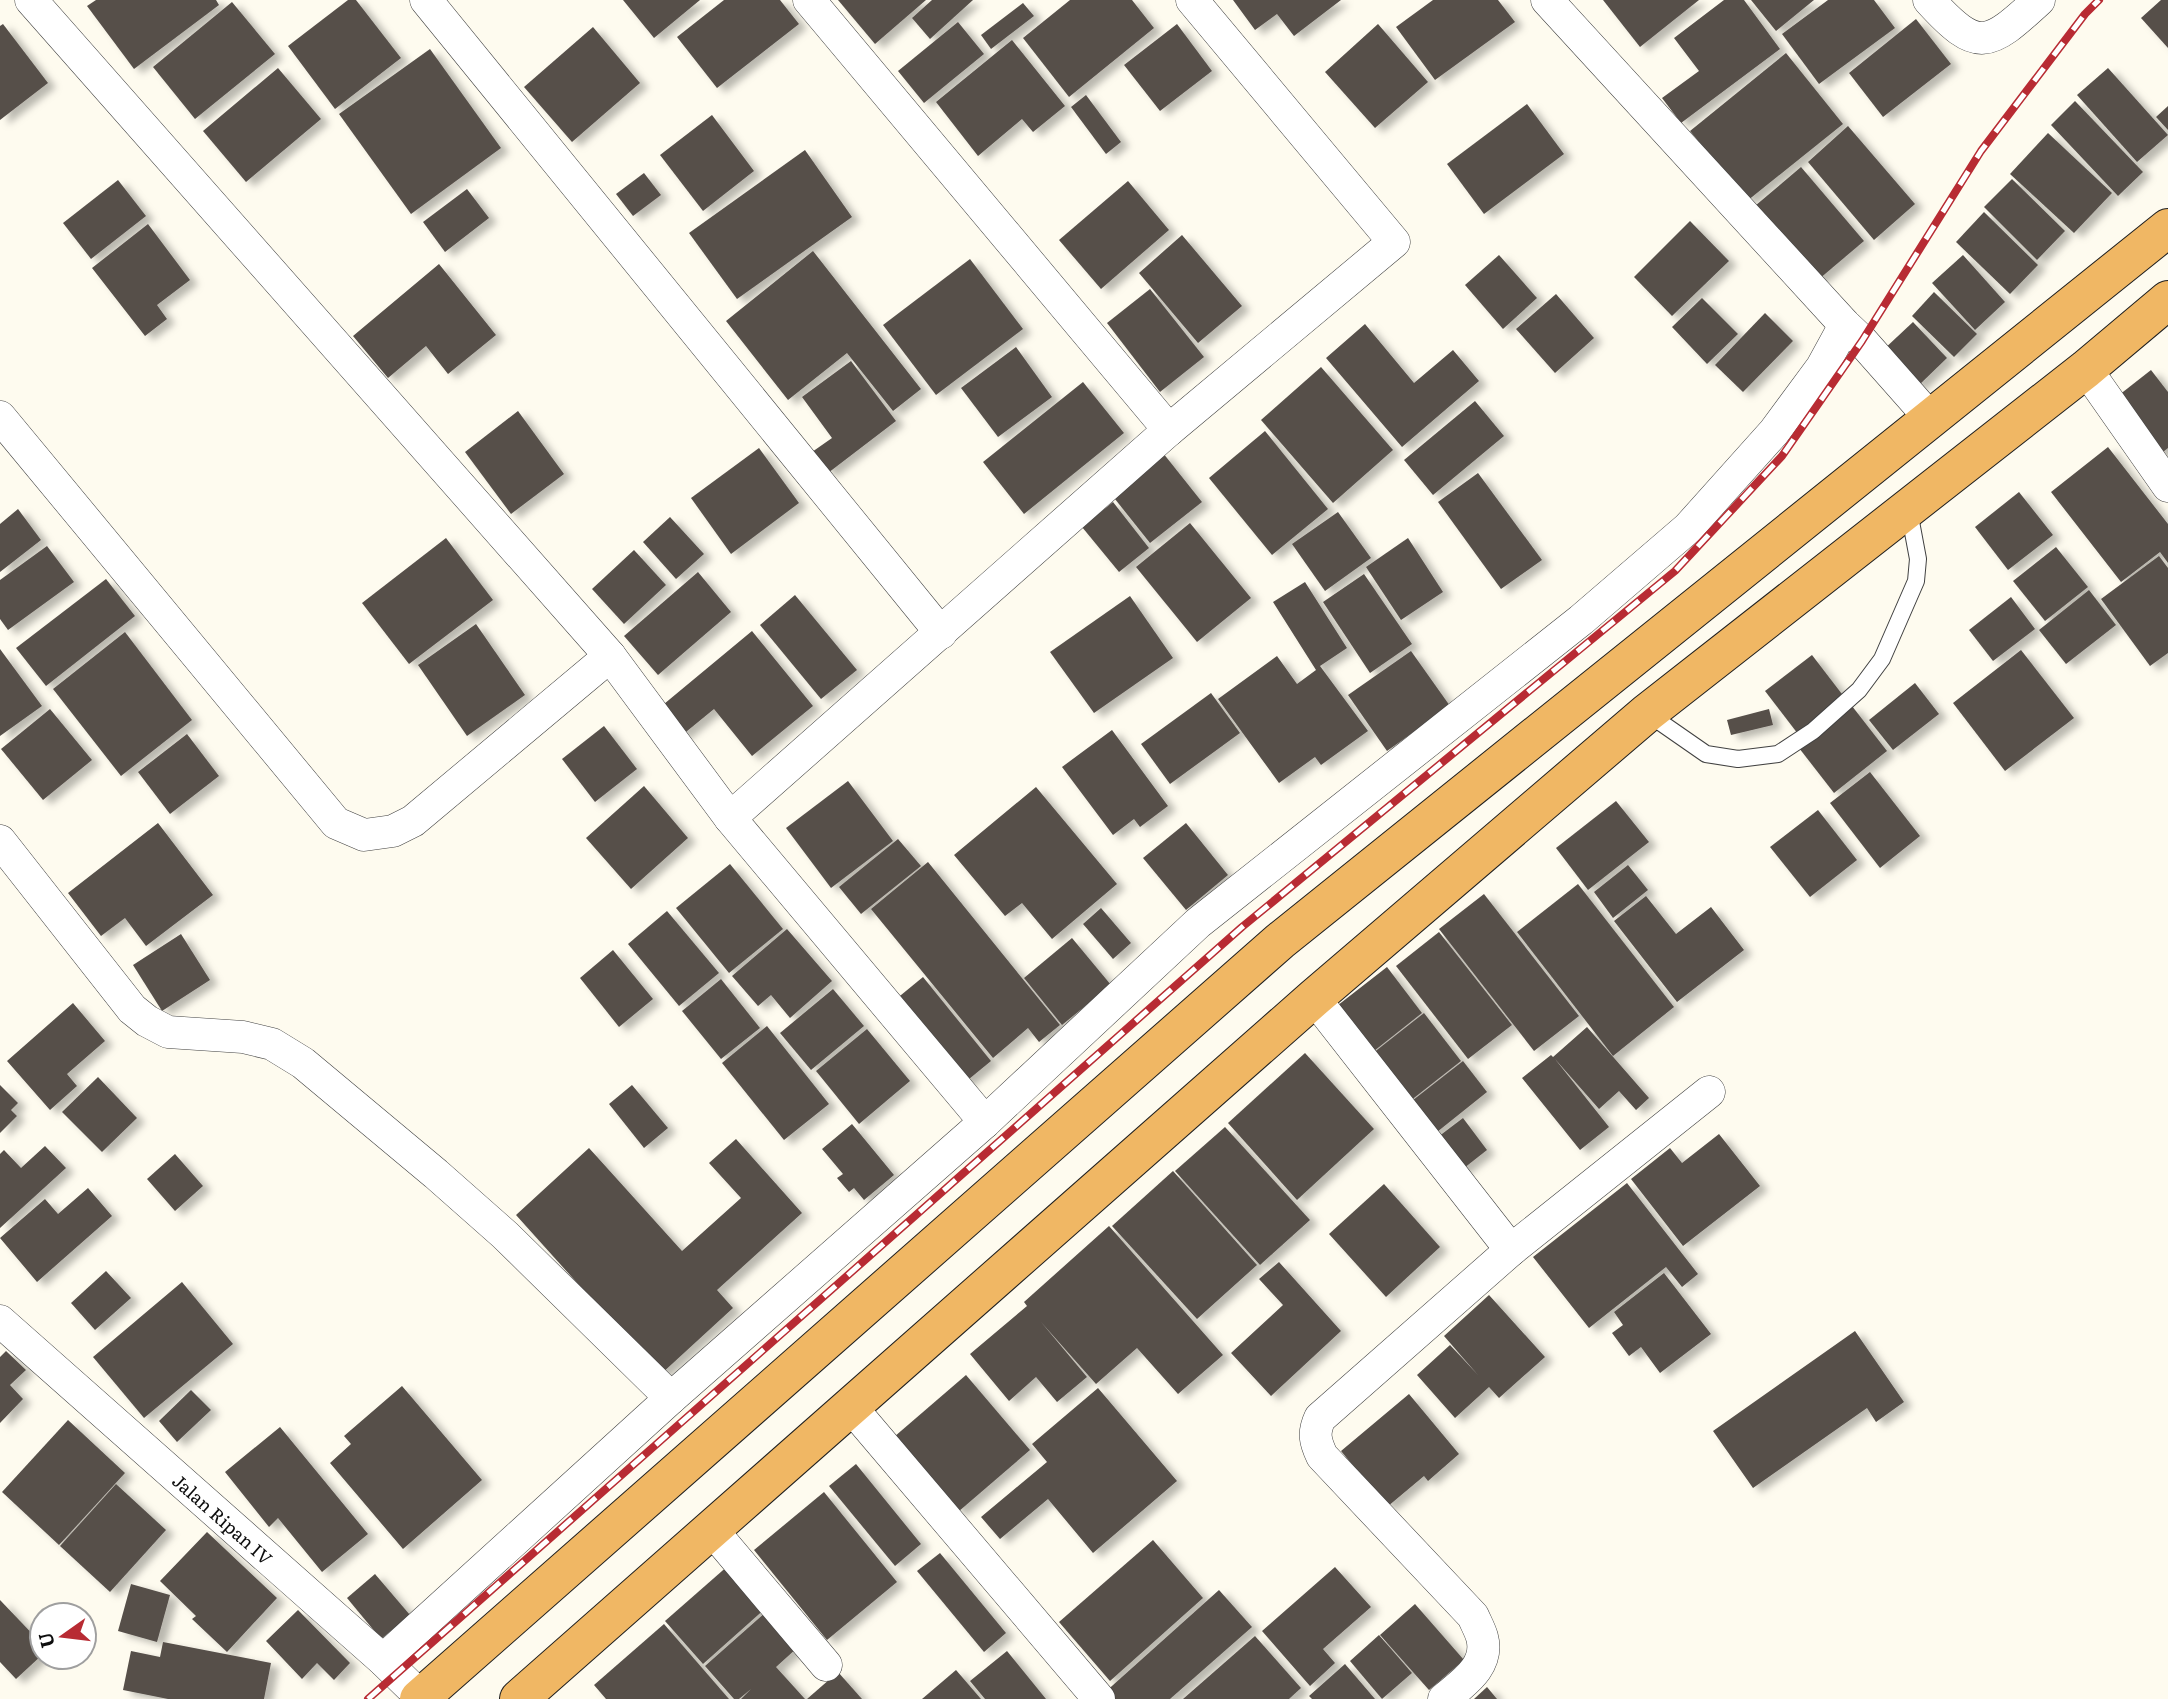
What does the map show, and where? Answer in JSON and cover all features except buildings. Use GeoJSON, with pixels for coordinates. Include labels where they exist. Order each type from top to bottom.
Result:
{"type":"FeatureCollection","features":[{"type":"Feature","properties":{"kind":"highway"},"geometry":{"type":"LineString","coordinates":[[420,1698],[1280,941],[2168,228]]}},
{"type":"Feature","properties":{"kind":"highway"},"geometry":{"type":"LineString","coordinates":[[519,1699],[1314,998],[1647,713],[2086,369],[2168,300]]}},
{"type":"Feature","properties":{"kind":"street"},"geometry":{"type":"LineString","coordinates":[[31,0],[610,656],[730,818],[985,1122]]}},
{"type":"Feature","properties":{"kind":"street"},"geometry":{"type":"LineString","coordinates":[[426,0],[941,633]]}},
{"type":"Feature","properties":{"kind":"street"},"geometry":{"type":"LineString","coordinates":[[809,0],[1169,429]]}},
{"type":"Feature","properties":{"kind":"street"},"geometry":{"type":"LineString","coordinates":[[730,818],[1169,429],[1394,242],[1192,0]]}},
{"type":"Feature","properties":{"kind":"street"},"geometry":{"type":"LineString","coordinates":[[1548,0],[1931,419]]}},
{"type":"Feature","properties":{"kind":"street"},"geometry":{"type":"LineString","coordinates":[[1929,0],[1952,23],[1973,38],[1988,38],[2008,28],[2039,0]]}},
{"type":"Feature","properties":{"kind":"street"},"geometry":{"type":"LineString","coordinates":[[383,1660],[671,1398],[985,1122],[1198,923],[1581,620],[1688,528],[1774,432],[1822,367],[1845,324]]}},
{"type":"Feature","properties":{"kind":"street"},"geometry":{"type":"LineString","coordinates":[[2086,369],[2168,486]]}},
{"type":"Feature","properties":{"kind":"street"},"geometry":{"type":"LineString","coordinates":[[0,417],[336,823],[364,835],[393,831],[413,821],[610,656]]}},
{"type":"Feature","properties":{"kind":"street"},"geometry":{"type":"LineString","coordinates":[[0,841],[132,1009],[168,1032],[243,1037],[272,1044],[303,1063],[505,1235],[671,1398]]}},
{"type":"Feature","properties":{"kind":"street"},"geometry":{"type":"LineString","coordinates":[[1314,998],[1511,1250]]}},
{"type":"Feature","properties":{"kind":"street"},"geometry":{"type":"LineString","coordinates":[[1444,1699],[1472,1675],[1483,1658],[1483,1638],[1473,1616],[1322,1456],[1315,1442],[1314,1430],[1320,1418],[1511,1250],[1709,1093]]}},
{"type":"Feature","properties":{"kind":"street","name":"Jalan Ripan IV"},"geometry":{"type":"LineString","coordinates":[[0,1301],[11,1332],[383,1660],[420,1698]]}},
{"type":"Feature","properties":{"kind":"street"},"geometry":{"type":"LineString","coordinates":[[851,1407],[1099,1699]]}},
{"type":"Feature","properties":{"kind":"street"},"geometry":{"type":"LineString","coordinates":[[712,1530],[826,1665]]}},
{"type":"Feature","properties":{"kind":"lane"},"geometry":{"type":"LineString","coordinates":[[1647,713],[1706,754],[1738,759],[1778,754],[1814,731],[1859,690],[1882,659],[1916,581],[1919,559],[1908,508]]}},
{"type":"Feature","properties":{"kind":"railway"},"geometry":{"type":"LineString","coordinates":[[368,1699],[1242,927],[1675,571],[1782,456],[1862,341],[1981,151],[2085,14],[2099,0]]}}]}
